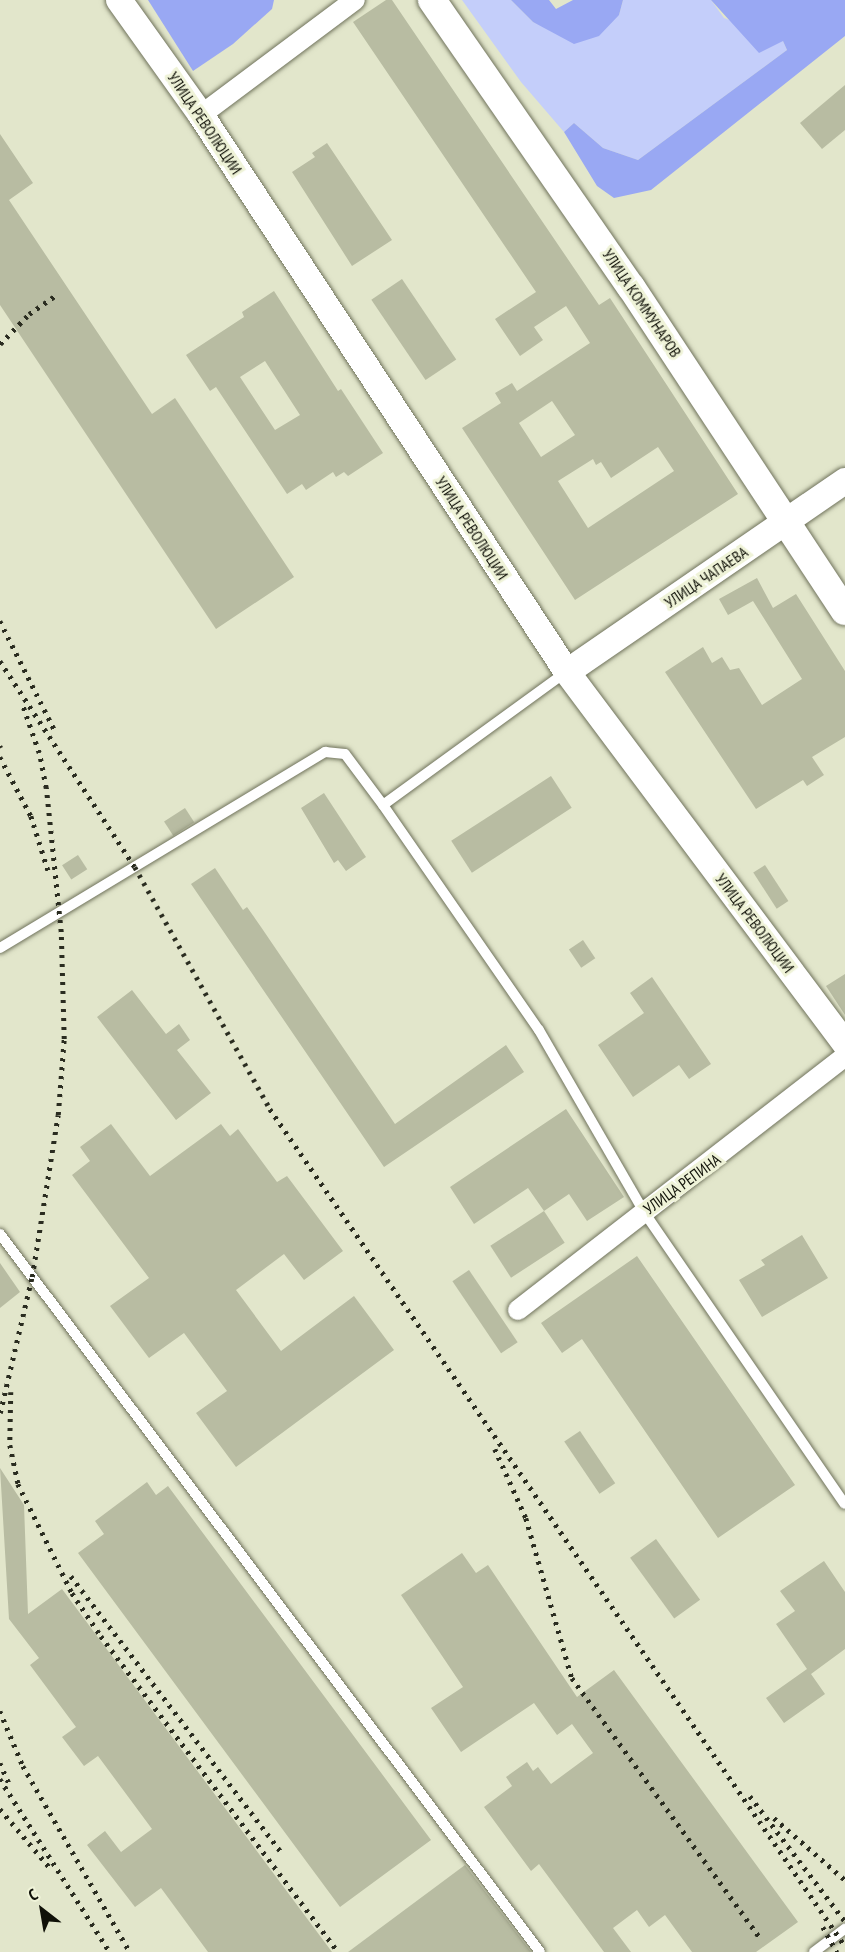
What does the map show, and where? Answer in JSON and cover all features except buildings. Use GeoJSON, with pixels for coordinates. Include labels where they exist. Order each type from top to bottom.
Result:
{"type":"FeatureCollection","features":[{"type":"Feature","properties":{"kind":"main road","name":"УЛИЦА КОММУНАРОВ"},"geometry":{"type":"LineString","coordinates":[[432,0],[631,287],[845,611]]}},
{"type":"Feature","properties":{"kind":"street","name":"УЛИЦА РЕВОЛЮЦИИ"},"geometry":{"type":"LineString","coordinates":[[119,0],[201,115],[567,672],[845,1043]]}},
{"type":"Feature","properties":{"kind":"street"},"geometry":{"type":"LineString","coordinates":[[201,115],[355,0]]}},
{"type":"Feature","properties":{"kind":"street","name":"УЛИЦА ЧАПАЕВА"},"geometry":{"type":"LineString","coordinates":[[567,672],[845,481]]}},
{"type":"Feature","properties":{"kind":"street","name":"УЛИЦА РЕПИНА"},"geometry":{"type":"LineString","coordinates":[[518,1310],[845,1056]]}},
{"type":"Feature","properties":{"kind":"lane"},"geometry":{"type":"LineString","coordinates":[[383,805],[567,672]]}},
{"type":"Feature","properties":{"kind":"lane"},"geometry":{"type":"LineString","coordinates":[[0,948],[325,752],[345,754],[539,1030],[644,1212],[845,1504]]}},
{"type":"Feature","properties":{"kind":"lane"},"geometry":{"type":"LineString","coordinates":[[0,1234],[540,1952]]}},
{"type":"Feature","properties":{"kind":"lane"},"geometry":{"type":"LineString","coordinates":[[814,1952],[845,1929]]}},
{"type":"Feature","properties":{"kind":"shaded area"},"geometry":{"type":"Polygon","coordinates":[[[148,0],[274,0],[272,9],[233,44],[193,71],[148,0]]]}},
{"type":"Feature","properties":{"kind":"shaded area"},"geometry":{"type":"Polygon","coordinates":[[[462,0],[511,0],[533,22],[551,30],[619,15],[623,0],[711,0],[724,18],[783,41],[787,50],[638,160],[603,148],[574,123],[564,132],[521,82],[462,0]]]}},
{"type":"Feature","properties":{"kind":"shaded area"},"geometry":{"type":"Polygon","coordinates":[[[511,0],[549,0],[556,9],[573,0],[623,0],[619,15],[599,36],[574,44],[533,22],[511,0]]]}},
{"type":"Feature","properties":{"kind":"shaded area"},"geometry":{"type":"Polygon","coordinates":[[[711,0],[845,0],[845,36],[651,190],[614,198],[597,186],[564,132],[574,123],[603,148],[638,160],[787,50],[783,41],[759,53],[711,0]]]}},
{"type":"Feature","properties":{"kind":"railway"},"geometry":{"type":"LineString","coordinates":[[0,344],[29,314],[55,296]]}},
{"type":"Feature","properties":{"kind":"railway"},"geometry":{"type":"LineString","coordinates":[[0,621],[56,733]]}},
{"type":"Feature","properties":{"kind":"railway"},"geometry":{"type":"LineString","coordinates":[[0,661],[135,867],[270,1109],[845,1946]]}},
{"type":"Feature","properties":{"kind":"railway"},"geometry":{"type":"LineString","coordinates":[[0,1413],[32,1277],[58,1115],[64,1039],[61,932],[46,788],[39,753],[22,704]]}},
{"type":"Feature","properties":{"kind":"railway"},"geometry":{"type":"LineString","coordinates":[[0,757],[31,816],[48,870]]}},
{"type":"Feature","properties":{"kind":"railway"},"geometry":{"type":"LineString","coordinates":[[11,1392],[10,1445],[18,1484],[72,1593],[101,1636],[338,1952]]}},
{"type":"Feature","properties":{"kind":"railway"},"geometry":{"type":"LineString","coordinates":[[495,1449],[526,1518],[572,1678],[760,1938]]}},
{"type":"Feature","properties":{"kind":"railway"},"geometry":{"type":"LineString","coordinates":[[71,1576],[281,1852]]}},
{"type":"Feature","properties":{"kind":"railway"},"geometry":{"type":"LineString","coordinates":[[0,1711],[23,1766],[130,1952]]}},
{"type":"Feature","properties":{"kind":"railway"},"geometry":{"type":"LineString","coordinates":[[0,1763],[10,1785]]}},
{"type":"Feature","properties":{"kind":"railway"},"geometry":{"type":"LineString","coordinates":[[0,1779],[110,1952]]}},
{"type":"Feature","properties":{"kind":"railway"},"geometry":{"type":"LineString","coordinates":[[750,1796],[845,1921]]}},
{"type":"Feature","properties":{"kind":"railway"},"geometry":{"type":"LineString","coordinates":[[0,1809],[51,1869]]}},
{"type":"Feature","properties":{"kind":"railway"},"geometry":{"type":"LineString","coordinates":[[774,1818],[845,1880]]}},
{"type":"Feature","properties":{"kind":"railway"},"geometry":{"type":"LineString","coordinates":[[823,1927],[837,1952]]}}]}
